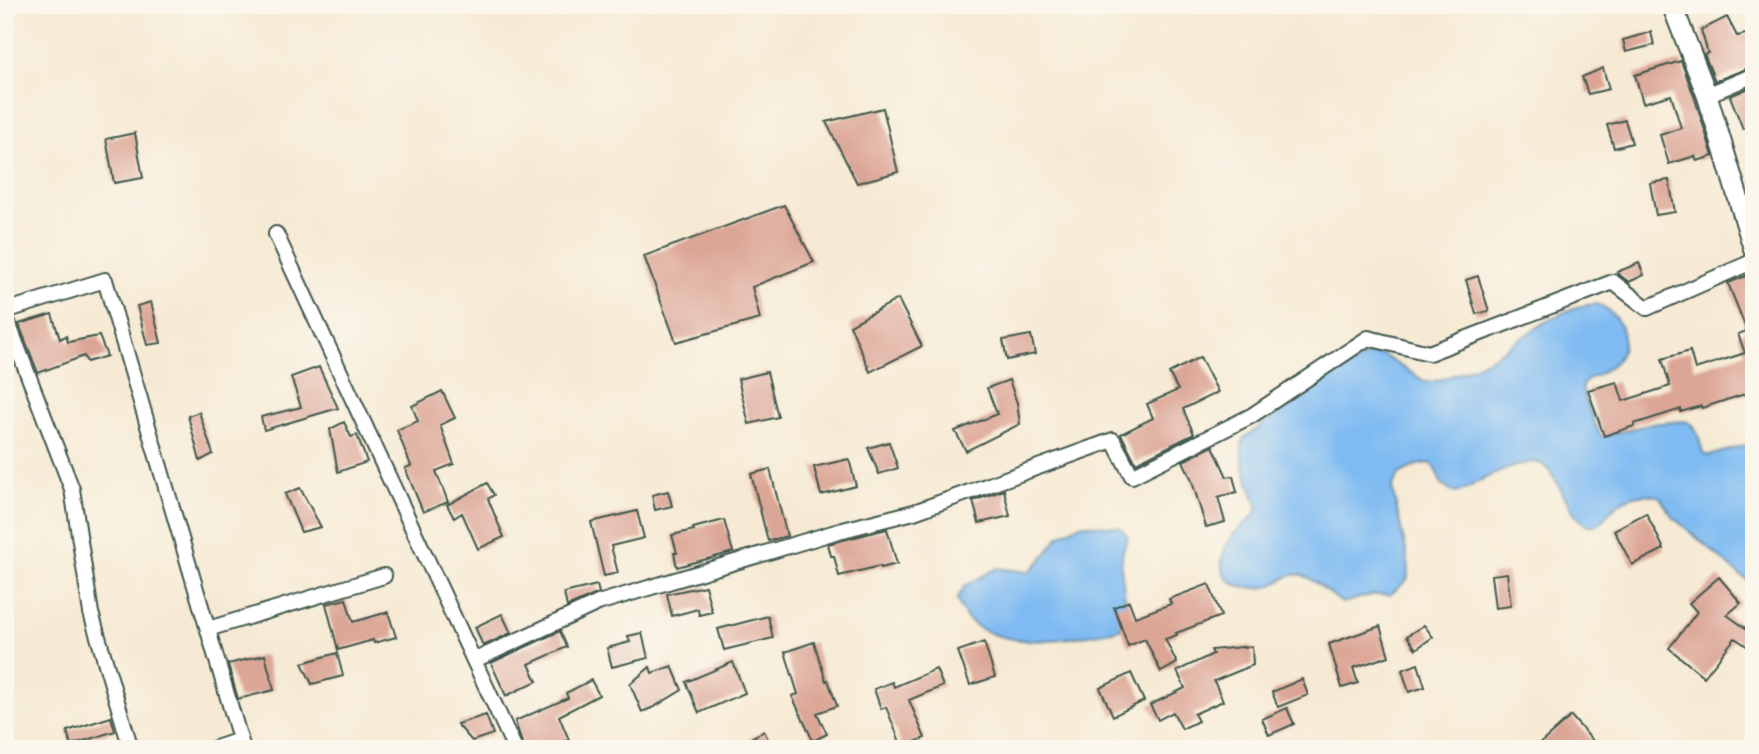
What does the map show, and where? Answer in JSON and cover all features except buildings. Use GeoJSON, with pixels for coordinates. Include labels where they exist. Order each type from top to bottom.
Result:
{"type":"FeatureCollection","features":[{"type":"Feature","properties":{"kind":"street"},"geometry":{"type":"LineString","coordinates":[[1672,5],[1707,95],[1754,250]]}},
{"type":"Feature","properties":{"kind":"street"},"geometry":{"type":"LineString","coordinates":[[1707,95],[1754,75]]}},
{"type":"Feature","properties":{"kind":"street"},"geometry":{"type":"LineString","coordinates":[[276,234],[515,749]]}},
{"type":"Feature","properties":{"kind":"street"},"geometry":{"type":"LineString","coordinates":[[475,660],[598,603],[839,531],[914,512],[1112,440],[1132,476],[1251,416],[1368,338],[1429,353],[1613,282],[1647,308],[1754,261]]}},
{"type":"Feature","properties":{"kind":"street"},"geometry":{"type":"LineString","coordinates":[[131,749],[91,613],[72,489],[5,313],[105,280],[242,744],[213,749]]}},
{"type":"Feature","properties":{"kind":"street"},"geometry":{"type":"LineString","coordinates":[[208,629],[384,576]]}},
{"type":"Feature","properties":{"kind":"water"},"geometry":{"type":"Polygon","coordinates":[[[1596,304],[1616,319],[1623,334],[1621,354],[1607,369],[1588,379],[1582,386],[1600,435],[1603,437],[1649,424],[1685,421],[1695,429],[1703,453],[1708,456],[1754,443],[1754,584],[1741,576],[1673,517],[1659,496],[1643,494],[1630,497],[1618,504],[1598,524],[1586,523],[1570,507],[1551,473],[1535,462],[1504,470],[1455,493],[1442,485],[1430,463],[1417,465],[1399,474],[1392,488],[1407,555],[1408,577],[1390,595],[1371,595],[1342,603],[1302,575],[1287,577],[1267,587],[1255,588],[1236,584],[1227,578],[1222,563],[1225,549],[1234,534],[1253,516],[1258,507],[1243,463],[1244,438],[1332,375],[1366,356],[1383,355],[1426,382],[1432,382],[1488,360],[1555,317],[1582,306],[1596,304]]]}},
{"type":"Feature","properties":{"kind":"water"},"geometry":{"type":"Polygon","coordinates":[[[1080,524],[1120,527],[1128,537],[1121,567],[1126,607],[1120,629],[1062,639],[1019,640],[982,629],[966,616],[957,599],[965,586],[997,568],[1029,572],[1058,537],[1080,524]]]}}]}
